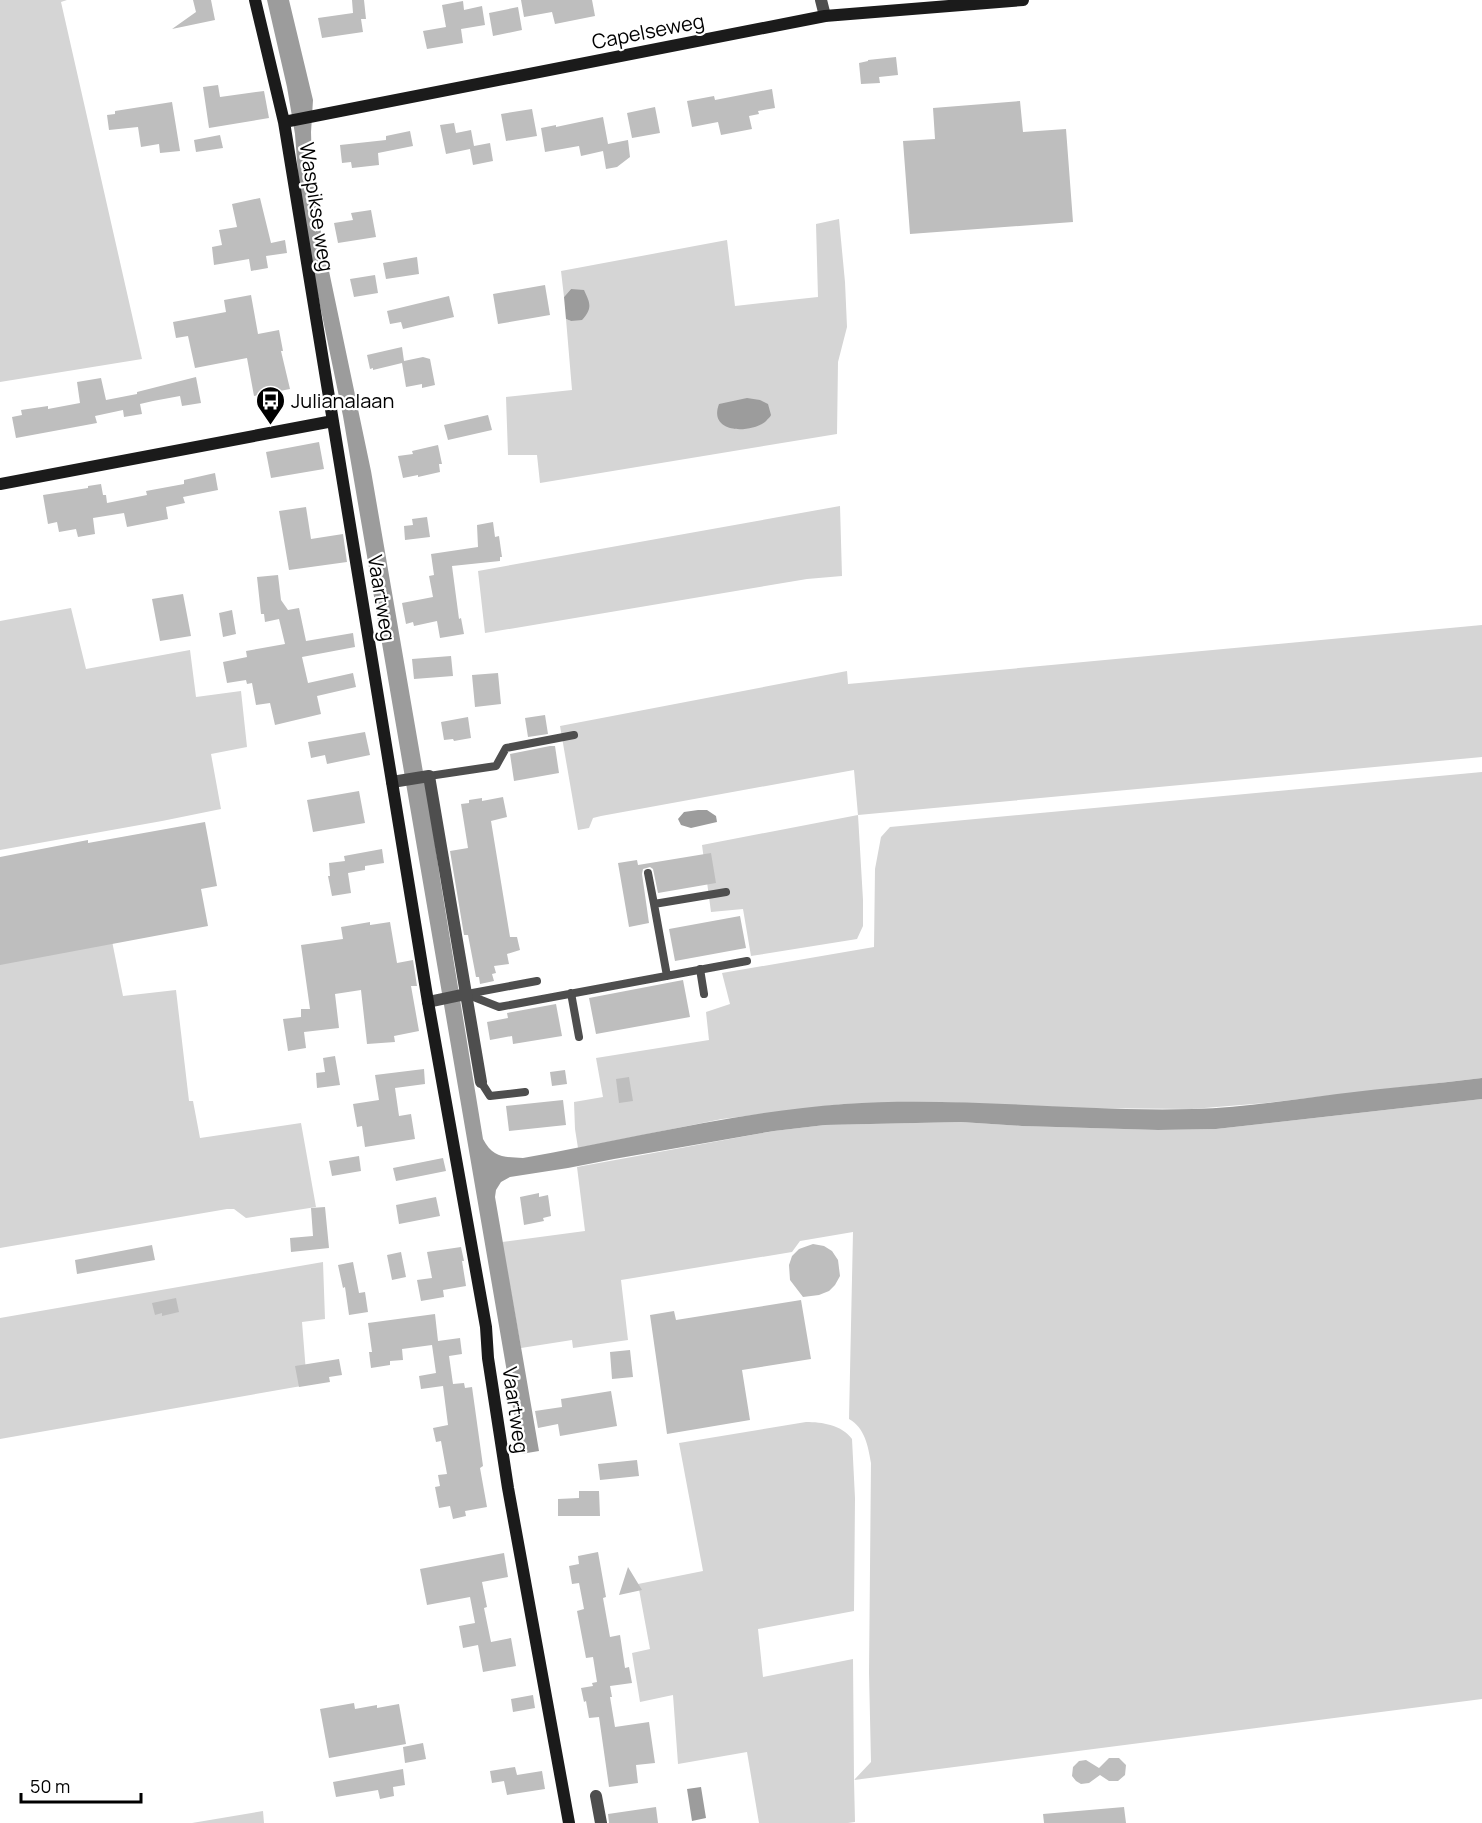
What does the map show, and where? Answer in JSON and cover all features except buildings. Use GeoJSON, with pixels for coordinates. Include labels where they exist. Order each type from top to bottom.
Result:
{"type":"FeatureCollection","features":[{"type":"Feature","properties":{"kind":"street","name":"Waspikse weg"},"geometry":{"type":"LineString","coordinates":[[255,0],[284,122],[333,421]]}},
{"type":"Feature","properties":{"kind":"street"},"geometry":{"type":"LineString","coordinates":[[821,0],[825,16]]}},
{"type":"Feature","properties":{"kind":"street","name":"Capelseweg"},"geometry":{"type":"LineString","coordinates":[[284,122],[825,16],[1023,0]]}},
{"type":"Feature","properties":{"kind":"street"},"geometry":{"type":"LineString","coordinates":[[0,484],[333,421]]}},
{"type":"Feature","properties":{"kind":"street","name":"Vaartweg"},"geometry":{"type":"LineString","coordinates":[[333,421],[428,1002],[486,1327],[488,1358],[508,1488],[569,1823]]}},
{"type":"Feature","properties":{"kind":"street"},"geometry":{"type":"LineString","coordinates":[[392,782],[426,776],[455,996],[481,1082]]}},
{"type":"Feature","properties":{"kind":"street"},"geometry":{"type":"LineString","coordinates":[[428,1002],[455,996]]}},
{"type":"Feature","properties":{"kind":"street"},"geometry":{"type":"LineString","coordinates":[[596,1796],[601,1823]]}},
{"type":"Feature","properties":{"kind":"lane"},"geometry":{"type":"LineString","coordinates":[[426,776],[496,766],[506,748],[574,735]]}},
{"type":"Feature","properties":{"kind":"lane"},"geometry":{"type":"LineString","coordinates":[[648,873],[667,976]]}},
{"type":"Feature","properties":{"kind":"lane"},"geometry":{"type":"LineString","coordinates":[[654,904],[726,892]]}},
{"type":"Feature","properties":{"kind":"lane"},"geometry":{"type":"LineString","coordinates":[[455,996],[499,1007],[747,961]]}},
{"type":"Feature","properties":{"kind":"lane"},"geometry":{"type":"LineString","coordinates":[[700,969],[704,994]]}},
{"type":"Feature","properties":{"kind":"lane"},"geometry":{"type":"LineString","coordinates":[[455,996],[537,981]]}},
{"type":"Feature","properties":{"kind":"lane"},"geometry":{"type":"LineString","coordinates":[[571,993],[579,1037]]}},
{"type":"Feature","properties":{"kind":"lane"},"geometry":{"type":"LineString","coordinates":[[481,1082],[490,1096],[525,1092]]}},
{"type":"Feature","properties":{"kind":"shaded area"},"geometry":{"type":"Polygon","coordinates":[[[0,0],[67,0],[61,2],[142,359],[0,382],[0,0]]]}},
{"type":"Feature","properties":{"kind":"shaded area"},"geometry":{"type":"Polygon","coordinates":[[[267,0],[289,0],[313,100],[312,169],[321,233],[371,471],[483,1139],[491,1150],[505,1157],[523,1158],[763,1113],[844,1104],[931,1102],[1149,1109],[1211,1108],[1482,1078],[1482,1099],[1216,1129],[1158,1130],[961,1122],[825,1125],[774,1131],[510,1177],[501,1182],[495,1197],[539,1451],[521,1454],[343,416],[311,262],[287,87],[267,0]]]}},
{"type":"Feature","properties":{"kind":"shaded area"},"geometry":{"type":"Polygon","coordinates":[[[839,219],[847,327],[838,362],[837,434],[540,483],[537,455],[508,455],[506,397],[572,390],[566,319],[571,321],[571,289],[564,297],[561,271],[727,240],[735,306],[818,297],[816,224],[839,219]]]}},
{"type":"Feature","properties":{"kind":"shaded area"},"geometry":{"type":"Polygon","coordinates":[[[571,289],[584,290],[588,298],[589,309],[582,320],[566,319],[564,297],[571,289]]]}},
{"type":"Feature","properties":{"kind":"shaded area"},"geometry":{"type":"Polygon","coordinates":[[[747,398],[768,404],[771,415],[765,422],[758,426],[740,429],[724,426],[719,421],[717,414],[719,404],[747,398]]]}},
{"type":"Feature","properties":{"kind":"shaded area"},"geometry":{"type":"Polygon","coordinates":[[[840,506],[842,576],[807,579],[485,633],[478,571],[840,506]]]}},
{"type":"Feature","properties":{"kind":"shaded area"},"geometry":{"type":"Polygon","coordinates":[[[71,608],[86,669],[190,650],[196,697],[241,691],[247,747],[211,754],[221,809],[0,850],[0,621],[71,608]]]}},
{"type":"Feature","properties":{"kind":"shaded area"},"geometry":{"type":"Polygon","coordinates":[[[1482,625],[1482,757],[858,815],[854,770],[601,816],[593,818],[589,828],[578,830],[560,726],[847,671],[848,684],[1482,625]]]}},
{"type":"Feature","properties":{"kind":"shaded area"},"geometry":{"type":"Polygon","coordinates":[[[1482,772],[1482,1078],[1266,1103],[1192,1109],[1079,1108],[940,1102],[843,1104],[722,1119],[578,1148],[574,1102],[603,1097],[596,1058],[709,1040],[706,1012],[730,1004],[722,973],[874,947],[875,869],[881,837],[890,827],[1482,772]]]}},
{"type":"Feature","properties":{"kind":"shaded area"},"geometry":{"type":"Polygon","coordinates":[[[707,810],[716,816],[717,822],[691,828],[681,825],[678,819],[684,812],[707,810]]]}},
{"type":"Feature","properties":{"kind":"shaded area"},"geometry":{"type":"Polygon","coordinates":[[[858,815],[863,926],[857,939],[751,956],[743,909],[711,912],[702,845],[858,815]]]}},
{"type":"Feature","properties":{"kind":"shaded area"},"geometry":{"type":"Polygon","coordinates":[[[112,941],[123,996],[176,990],[189,1101],[193,1101],[200,1138],[301,1123],[316,1207],[246,1218],[234,1209],[227,1209],[0,1248],[0,962],[112,941]]]}},
{"type":"Feature","properties":{"kind":"shaded area"},"geometry":{"type":"Polygon","coordinates":[[[1482,1099],[1482,1699],[854,1780],[871,1762],[869,1673],[871,1463],[862,1432],[849,1419],[853,1232],[800,1241],[792,1252],[621,1280],[628,1340],[573,1348],[572,1340],[521,1348],[502,1242],[585,1231],[577,1167],[774,1131],[825,1125],[961,1122],[1158,1130],[1216,1129],[1482,1099]]]}},
{"type":"Feature","properties":{"kind":"shaded area"},"geometry":{"type":"Polygon","coordinates":[[[323,1262],[325,1319],[302,1322],[307,1385],[0,1439],[0,1318],[323,1262]]]}},
{"type":"Feature","properties":{"kind":"shaded area"},"geometry":{"type":"Polygon","coordinates":[[[806,1422],[837,1427],[852,1439],[855,1498],[854,1611],[758,1629],[763,1677],[853,1659],[855,1822],[759,1823],[747,1752],[678,1764],[673,1695],[640,1702],[632,1653],[650,1649],[638,1584],[703,1571],[679,1443],[806,1422]]]}},
{"type":"Feature","properties":{"kind":"shaded area"},"geometry":{"type":"Polygon","coordinates":[[[701,1787],[706,1818],[692,1821],[687,1789],[701,1787]]]}},
{"type":"Feature","properties":{"kind":"shaded area"},"geometry":{"type":"Polygon","coordinates":[[[263,1811],[264,1823],[192,1823],[263,1811]]]}},
{"type":"Feature","properties":{"kind":"place","name":"Julianalaan"},"geometry":{"type":"Point","coordinates":[270,426]}}]}
